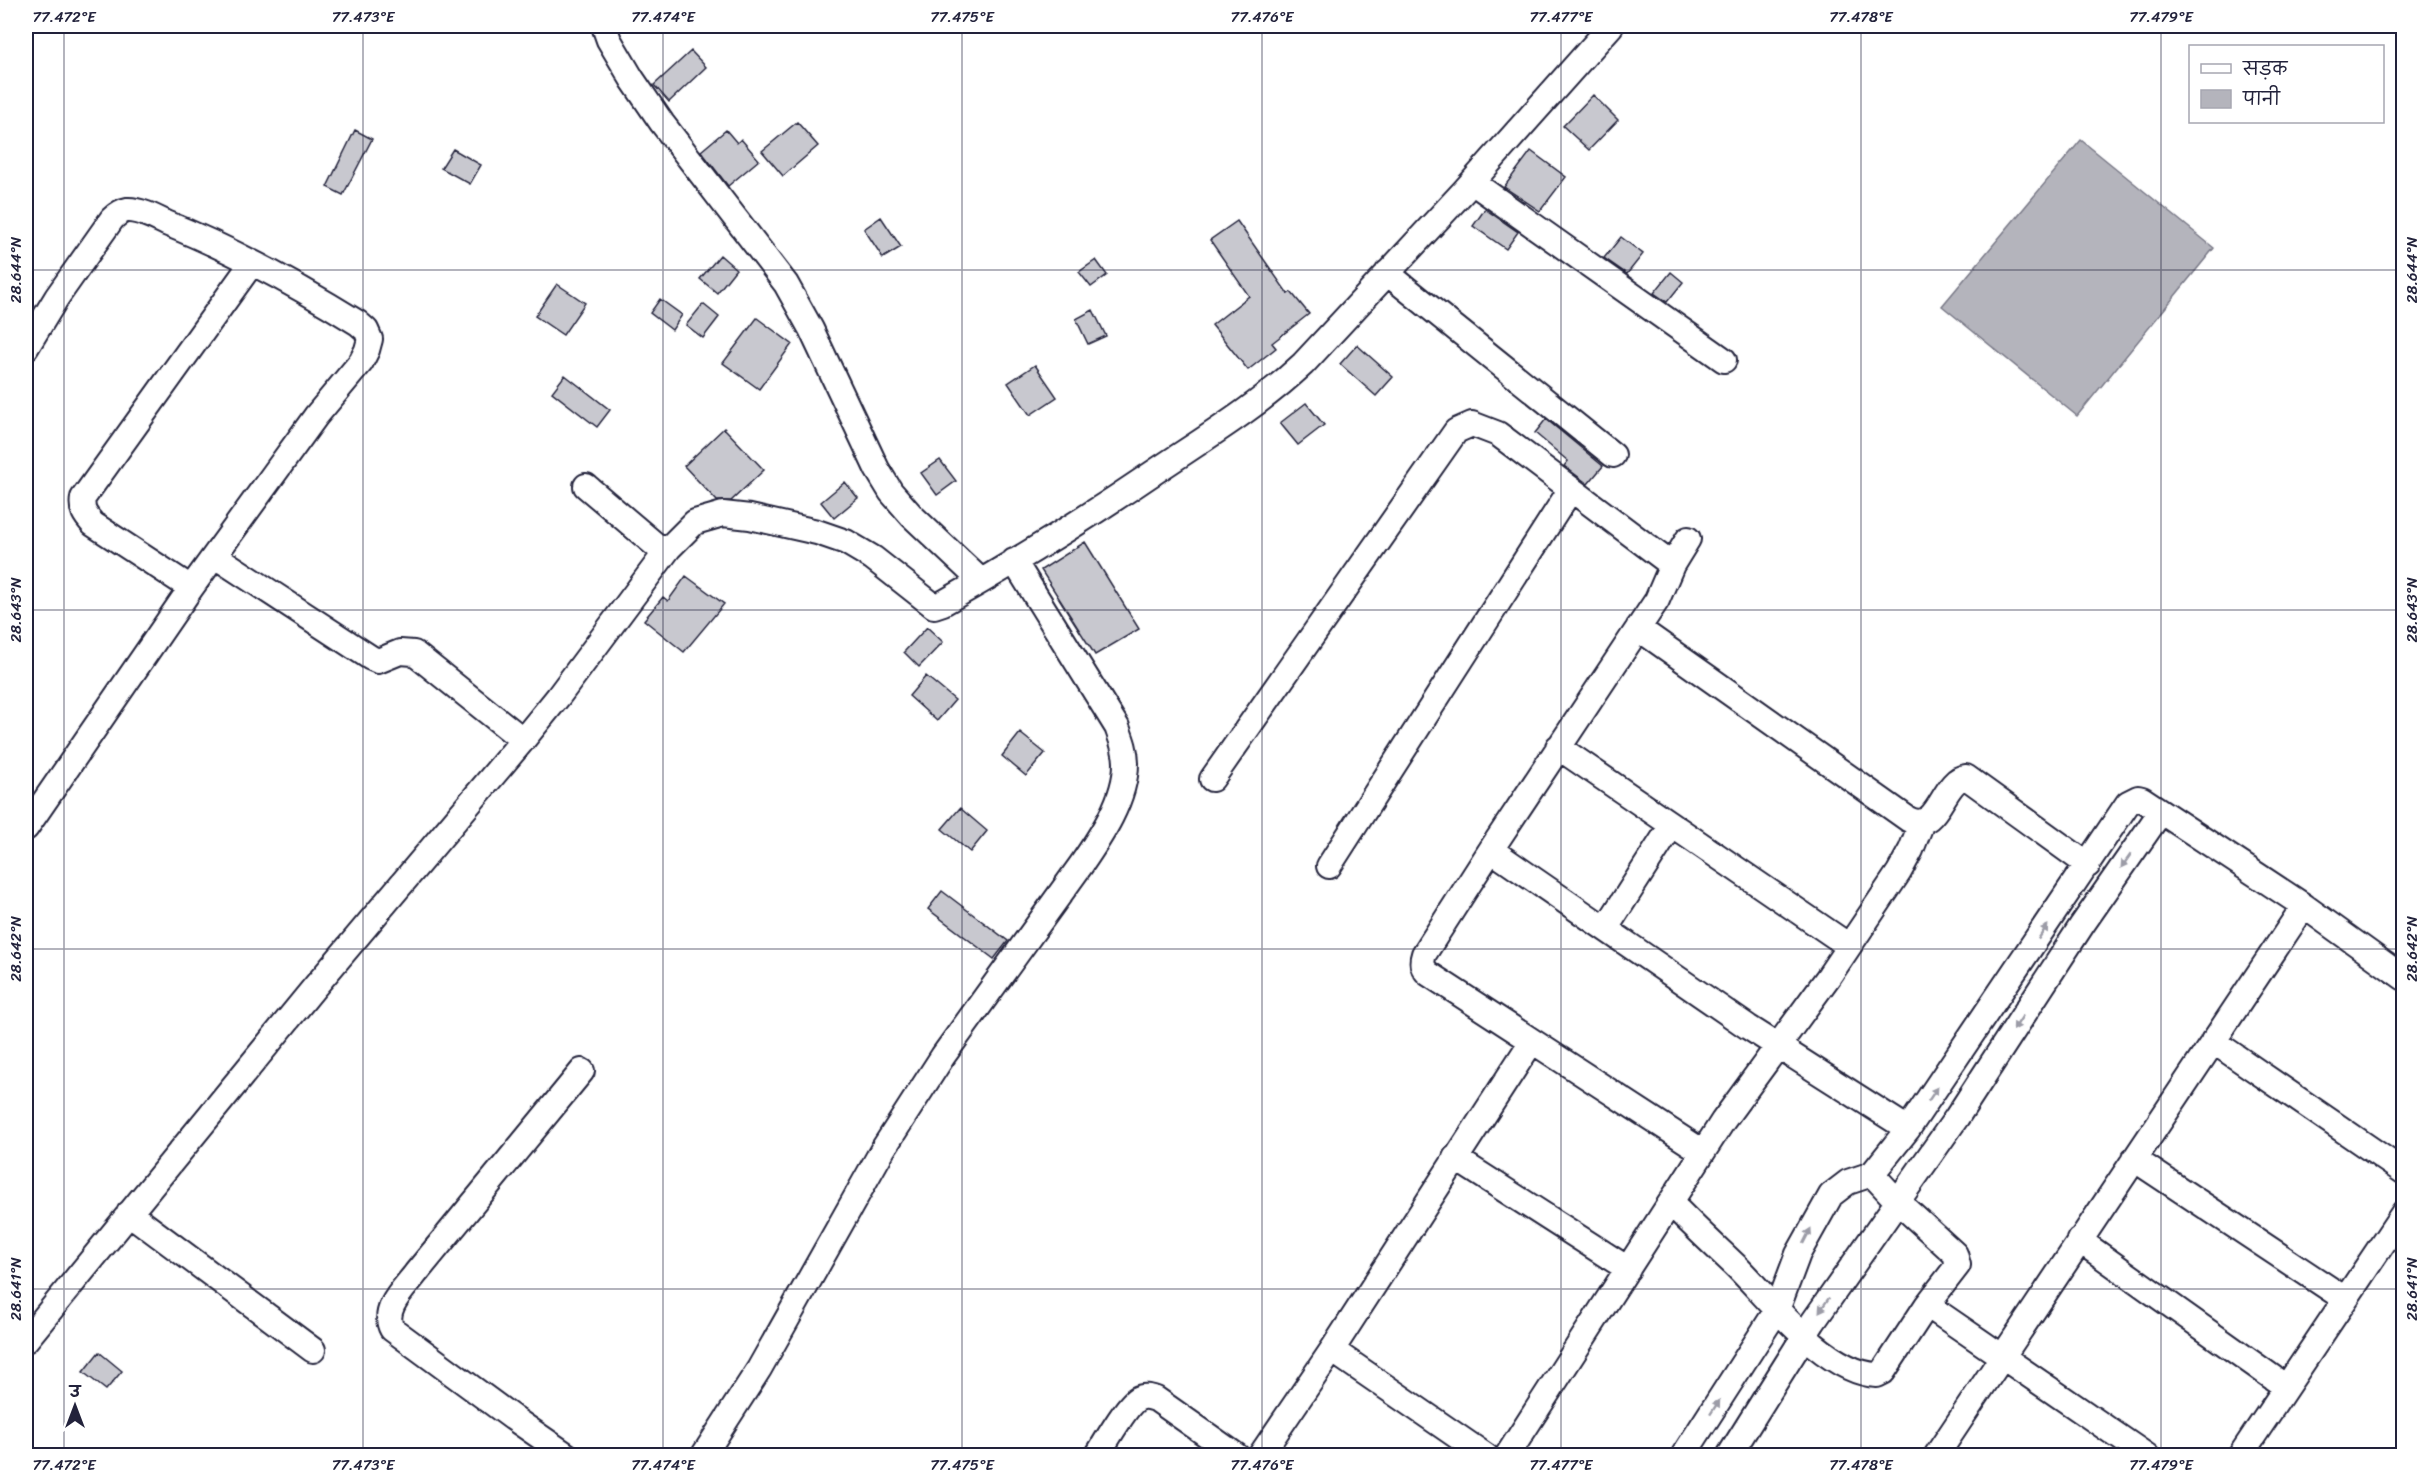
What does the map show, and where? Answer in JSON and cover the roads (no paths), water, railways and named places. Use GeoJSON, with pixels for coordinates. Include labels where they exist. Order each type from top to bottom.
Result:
{"type":"FeatureCollection","features":[{"type":"Feature","properties":{"kind":"street"},"geometry":{"type":"LineString","coordinates":[[604,26],[609,40],[656,115],[786,284],[811,329],[877,469],[891,492],[912,516],[981,581]]}},
{"type":"Feature","properties":{"kind":"street"},"geometry":{"type":"LineString","coordinates":[[26,1340],[313,989],[523,740],[665,553],[695,522],[714,515],[741,516],[771,520],[846,542],[873,558],[934,606],[944,603],[1096,512],[1261,401],[1303,364],[1472,182],[1611,26]]}},
{"type":"Feature","properties":{"kind":"street"},"geometry":{"type":"LineString","coordinates":[[1472,182],[1724,360]]}},
{"type":"Feature","properties":{"kind":"street"},"geometry":{"type":"LineString","coordinates":[[26,348],[57,297],[111,219],[129,210],[187,231],[300,287],[358,323],[366,330],[370,339],[361,362],[316,416],[27,824]]}},
{"type":"Feature","properties":{"kind":"street"},"geometry":{"type":"LineString","coordinates":[[192,588],[93,524],[84,515],[83,498],[252,262]]}},
{"type":"Feature","properties":{"kind":"street"},"geometry":{"type":"LineString","coordinates":[[1387,273],[1613,455]]}},
{"type":"Feature","properties":{"kind":"street"},"geometry":{"type":"LineString","coordinates":[[1212,779],[1456,431],[1472,424],[1498,434],[1672,565]]}},
{"type":"Feature","properties":{"kind":"street"},"geometry":{"type":"LineString","coordinates":[[586,486],[665,553]]}},
{"type":"Feature","properties":{"kind":"street"},"geometry":{"type":"LineString","coordinates":[[1329,866],[1571,489]]}},
{"type":"Feature","properties":{"kind":"street"},"geometry":{"type":"LineString","coordinates":[[1689,539],[1672,565],[1661,593],[1558,747],[1421,961],[1423,969],[1429,974],[1703,1152]]}},
{"type":"Feature","properties":{"kind":"street"},"geometry":{"type":"LineString","coordinates":[[215,556],[371,658],[378,660],[400,652],[414,653],[523,740]]}},
{"type":"Feature","properties":{"kind":"street"},"geometry":{"type":"LineString","coordinates":[[703,1455],[771,1350],[883,1149],[943,1056],[1093,848],[1124,780],[1126,763],[1124,745],[1117,727],[1014,561]]}},
{"type":"Feature","properties":{"kind":"street"},"geometry":{"type":"LineString","coordinates":[[1638,628],[1900,813],[1915,822],[1922,822]]}},
{"type":"Feature","properties":{"kind":"street"},"geometry":{"type":"LineString","coordinates":[[1558,747],[1849,946]]}},
{"type":"Feature","properties":{"kind":"street"},"geometry":{"type":"LineString","coordinates":[[1507,1455],[1703,1152],[1905,863],[1922,822],[1929,817],[1958,780],[1966,777],[2088,865]]}},
{"type":"Feature","properties":{"kind":"street"},"geometry":{"type":"LineString","coordinates":[[1683,1455],[1778,1310],[1790,1274],[1823,1207],[1839,1187],[1872,1174],[1908,1129],[2133,799],[2142,799],[2304,906],[2403,978]]}},
{"type":"Feature","properties":{"kind":"street"},"geometry":{"type":"LineString","coordinates":[[1729,1455],[1803,1337],[1957,1117],[2082,925],[2160,813]]}},
{"type":"Feature","properties":{"kind":"street"},"geometry":{"type":"LineString","coordinates":[[1606,928],[1672,825]]}},
{"type":"Feature","properties":{"kind":"street"},"geometry":{"type":"LineString","coordinates":[[1491,850],[1778,1045],[1908,1129]]}},
{"type":"Feature","properties":{"kind":"street"},"geometry":{"type":"LineString","coordinates":[[1936,1455],[2304,906]]}},
{"type":"Feature","properties":{"kind":"street"},"geometry":{"type":"LineString","coordinates":[[1260,1455],[1332,1350],[1532,1041]]}},
{"type":"Feature","properties":{"kind":"street"},"geometry":{"type":"LineString","coordinates":[[2213,1041],[2403,1172]]}},
{"type":"Feature","properties":{"kind":"street"},"geometry":{"type":"LineString","coordinates":[[568,1455],[513,1419],[392,1329],[388,1315],[391,1307],[424,1264],[582,1071]]}},
{"type":"Feature","properties":{"kind":"street"},"geometry":{"type":"LineString","coordinates":[[1455,1158],[1628,1269]]}},
{"type":"Feature","properties":{"kind":"street"},"geometry":{"type":"LineString","coordinates":[[2134,1159],[2345,1299]]}},
{"type":"Feature","properties":{"kind":"street"},"geometry":{"type":"LineString","coordinates":[[1671,1203],[1803,1337],[1835,1359],[1858,1371],[1877,1375],[1883,1372],[1927,1305],[1955,1271],[1958,1259],[1897,1202],[1872,1174]]}},
{"type":"Feature","properties":{"kind":"street"},"geometry":{"type":"LineString","coordinates":[[2240,1455],[2403,1212]]}},
{"type":"Feature","properties":{"kind":"street"},"geometry":{"type":"LineString","coordinates":[[129,1213],[313,1350]]}},
{"type":"Feature","properties":{"kind":"street"},"geometry":{"type":"LineString","coordinates":[[2079,1240],[2286,1387]]}},
{"type":"Feature","properties":{"kind":"street"},"geometry":{"type":"LineString","coordinates":[[1927,1305],[2147,1455]]}},
{"type":"Feature","properties":{"kind":"street"},"geometry":{"type":"LineString","coordinates":[[1332,1350],[1486,1455]]}},
{"type":"Feature","properties":{"kind":"street"},"geometry":{"type":"LineString","coordinates":[[1097,1455],[1130,1408],[1137,1400],[1147,1396],[1237,1455]]}},
{"type":"Feature","properties":{"kind":"water"},"geometry":{"type":"Polygon","coordinates":[[[2081,140],[2214,248],[2077,416],[1942,306],[2081,140]]]}}]}
